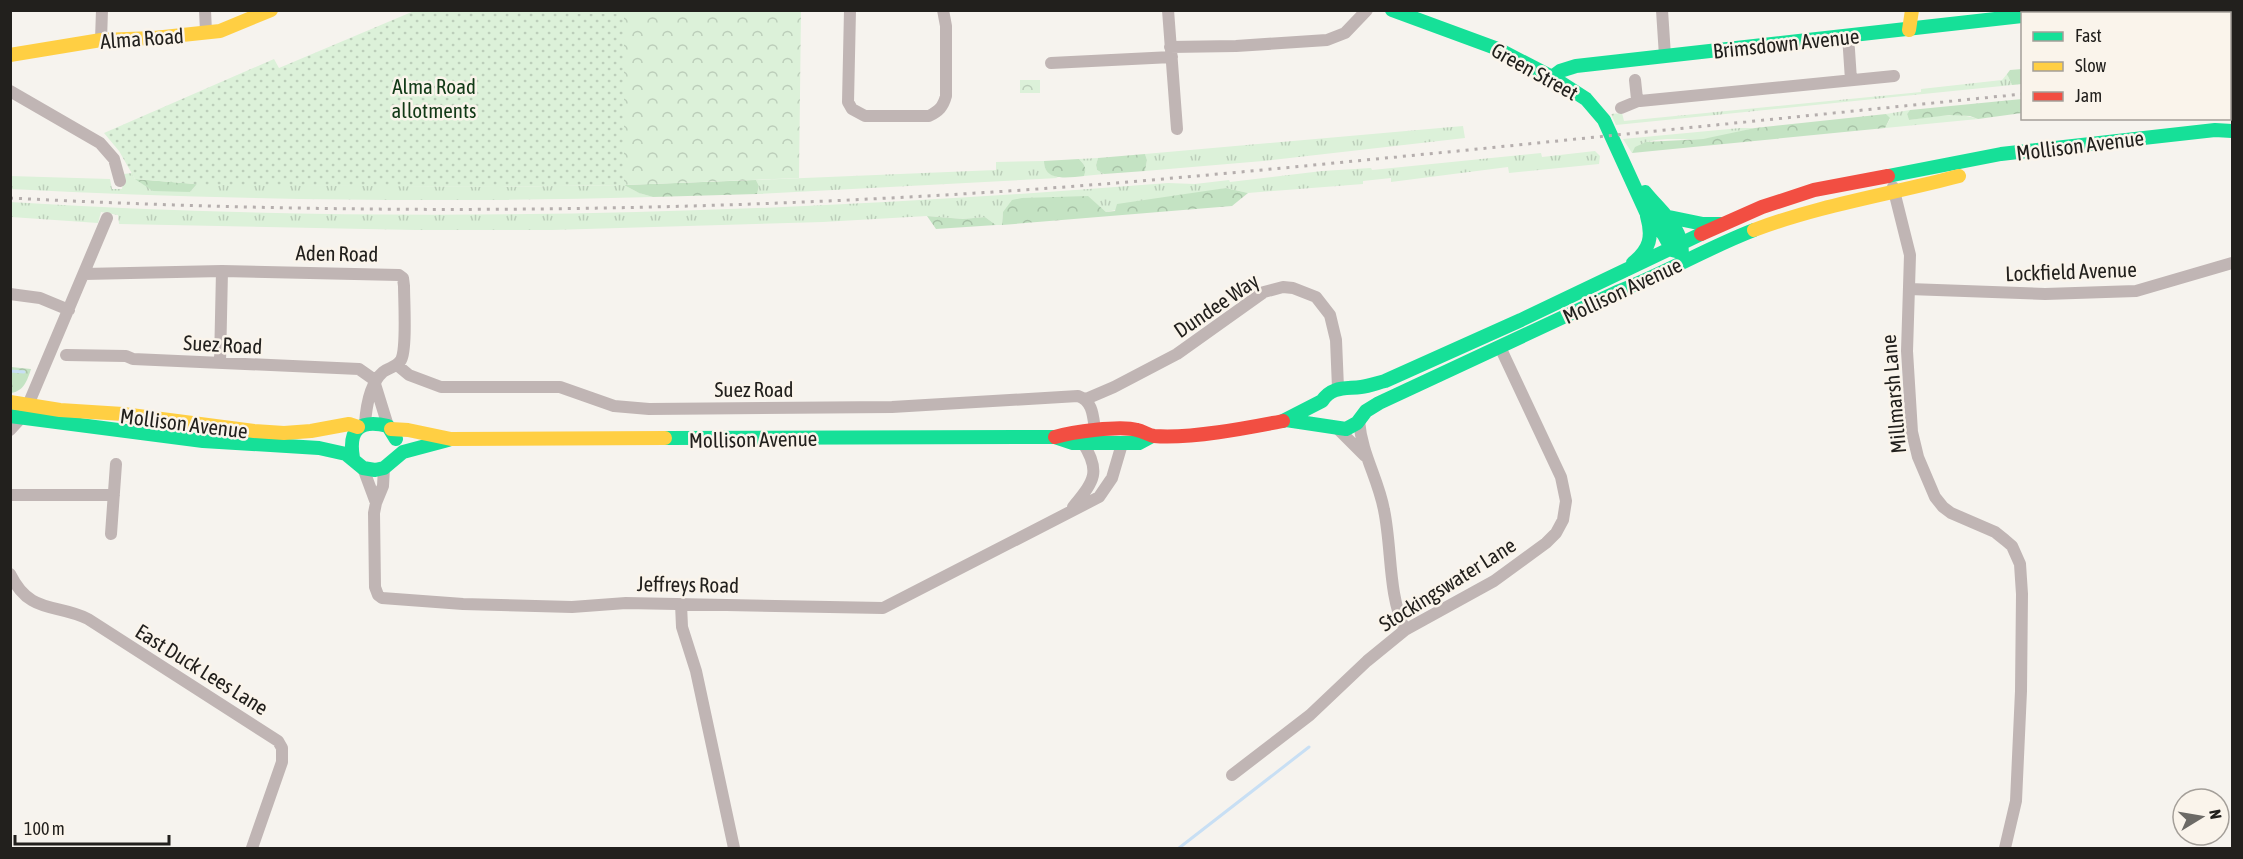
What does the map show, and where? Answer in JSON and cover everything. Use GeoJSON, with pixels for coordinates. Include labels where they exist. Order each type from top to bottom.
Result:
{"type":"FeatureCollection","features":[{"type":"Feature","properties":{"kind":"main road","name":"Alma Road"},"geometry":{"type":"LineString","coordinates":[[10,55],[101,40],[154,38],[226,29],[271,10]]}},
{"type":"Feature","properties":{"kind":"main road","name":"Green Street"},"geometry":{"type":"LineString","coordinates":[[1392,10],[1498,49],[1552,77],[1586,99],[1598,111],[1609,130],[1646,212],[1679,252]]}},
{"type":"Feature","properties":{"kind":"main road"},"geometry":{"type":"LineString","coordinates":[[1909,30],[1912,10]]}},
{"type":"Feature","properties":{"kind":"main road","name":"Brimsdown Avenue"},"geometry":{"type":"LineString","coordinates":[[1552,77],[1560,71],[1576,66],[2021,16]]}},
{"type":"Feature","properties":{"kind":"main road","name":"Mollison Avenue"},"geometry":{"type":"LineString","coordinates":[[1286,420],[1334,428],[1352,427],[1379,403],[1617,292],[1654,278],[1679,252],[1723,223],[1814,190],[2040,148],[2215,130],[2232,131]]}},
{"type":"Feature","properties":{"kind":"main road","name":"Mollison Avenue"},"geometry":{"type":"LineString","coordinates":[[1054,437],[1073,443],[1139,443],[1152,436],[1223,431],[1286,420],[1322,401],[1326,395],[1343,388],[1385,381],[1624,272],[1679,252],[1728,240],[1768,225],[1853,200],[1893,193],[1978,171],[2029,161],[2216,141],[2232,137]]}},
{"type":"Feature","properties":{"kind":"main road","name":"Green Street"},"geometry":{"type":"LineString","coordinates":[[1633,183],[1644,189],[1654,204],[1675,223],[1679,252]]}},
{"type":"Feature","properties":{"kind":"main road"},"geometry":{"type":"LineString","coordinates":[[1624,272],[1650,246],[1651,229],[1646,212]]}},
{"type":"Feature","properties":{"kind":"main road"},"geometry":{"type":"LineString","coordinates":[[1669,217],[1703,224],[1723,223]]}},
{"type":"Feature","properties":{"kind":"main road"},"geometry":{"type":"LineString","coordinates":[[1343,388],[1360,398],[1363,405],[1360,419]]}},
{"type":"Feature","properties":{"kind":"main road"},"geometry":{"type":"LineString","coordinates":[[1322,401],[1322,415],[1334,428]]}},
{"type":"Feature","properties":{"kind":"main road","name":"Mollison Avenue"},"geometry":{"type":"LineString","coordinates":[[10,402],[60,410],[123,414],[284,433],[349,424],[361,425],[372,421],[390,427],[451,439],[1054,437],[1074,431],[1136,429],[1152,436]]}},
{"type":"Feature","properties":{"kind":"main road","name":"Mollison Avenue"},"geometry":{"type":"LineString","coordinates":[[16,417],[143,431],[202,441],[335,450],[353,458],[363,468]]}},
{"type":"Feature","properties":{"kind":"main road"},"geometry":{"type":"LineString","coordinates":[[353,458],[350,447],[351,439],[361,425]]}},
{"type":"Feature","properties":{"kind":"main road"},"geometry":{"type":"LineString","coordinates":[[363,468],[375,470],[387,465],[396,454],[398,446],[390,427]]}},
{"type":"Feature","properties":{"kind":"main road","name":"Mollison Avenue"},"geometry":{"type":"LineString","coordinates":[[387,465],[403,452],[451,439]]}},
{"type":"Feature","properties":{"kind":"street"},"geometry":{"type":"LineString","coordinates":[[101,40],[102,10]]}},
{"type":"Feature","properties":{"kind":"street"},"geometry":{"type":"LineString","coordinates":[[205,10],[206,32]]}},
{"type":"Feature","properties":{"kind":"street"},"geometry":{"type":"LineString","coordinates":[[850,10],[848,102],[852,109],[865,116],[929,116],[938,112],[944,105],[946,26],[943,10]]}},
{"type":"Feature","properties":{"kind":"street"},"geometry":{"type":"LineString","coordinates":[[1168,10],[1178,129]]}},
{"type":"Feature","properties":{"kind":"street"},"geometry":{"type":"LineString","coordinates":[[1051,63],[1327,40],[1345,33],[1367,10]]}},
{"type":"Feature","properties":{"kind":"street"},"geometry":{"type":"LineString","coordinates":[[1662,10],[1665,56]]}},
{"type":"Feature","properties":{"kind":"street"},"geometry":{"type":"LineString","coordinates":[[1848,35],[1851,80]]}},
{"type":"Feature","properties":{"kind":"street"},"geometry":{"type":"LineString","coordinates":[[1621,108],[1638,101],[1894,76]]}},
{"type":"Feature","properties":{"kind":"street"},"geometry":{"type":"LineString","coordinates":[[1635,80],[1638,101]]}},
{"type":"Feature","properties":{"kind":"street"},"geometry":{"type":"LineString","coordinates":[[10,92],[100,143],[114,159],[120,181]]}},
{"type":"Feature","properties":{"kind":"street","name":"Millmarsh Lane"},"geometry":{"type":"LineString","coordinates":[[1896,176],[1893,193],[1910,255],[1911,274],[1908,289],[1906,342],[1912,432],[1922,470],[1942,507],[1995,532],[2006,540],[2012,546],[2020,564],[2021,691],[2016,791],[2014,813],[2005,849]]}},
{"type":"Feature","properties":{"kind":"street","name":"Mollison Avenue"},"geometry":{"type":"LineString","coordinates":[[1788,199],[1873,188],[1893,193]]}},
{"type":"Feature","properties":{"kind":"street"},"geometry":{"type":"LineString","coordinates":[[28,405],[107,218]]}},
{"type":"Feature","properties":{"kind":"street","name":"Lockfield Avenue"},"geometry":{"type":"LineString","coordinates":[[1908,289],[2045,294],[2136,291],[2232,263]]}},
{"type":"Feature","properties":{"kind":"street"},"geometry":{"type":"LineString","coordinates":[[220,363],[222,271]]}},
{"type":"Feature","properties":{"kind":"street","name":"Aden Road"},"geometry":{"type":"LineString","coordinates":[[84,274],[222,271],[399,275],[404,286],[403,355],[397,365]]}},
{"type":"Feature","properties":{"kind":"street","name":"Dundee Way"},"geometry":{"type":"LineString","coordinates":[[1086,399],[1172,357],[1264,292],[1283,287],[1316,297],[1330,315],[1343,388]]}},
{"type":"Feature","properties":{"kind":"street"},"geometry":{"type":"LineString","coordinates":[[10,294],[40,298],[69,310]]}},
{"type":"Feature","properties":{"kind":"street","name":"Stockingswater Lane"},"geometry":{"type":"LineString","coordinates":[[1232,776],[1310,715],[1405,630],[1504,574],[1556,533],[1563,520],[1566,501],[1561,477],[1500,347]]}},
{"type":"Feature","properties":{"kind":"street","name":"Suez Road"},"geometry":{"type":"LineString","coordinates":[[66,355],[126,356],[133,359],[359,369],[376,382]]}},
{"type":"Feature","properties":{"kind":"street"},"geometry":{"type":"LineString","coordinates":[[361,425],[376,382],[385,370],[397,365]]}},
{"type":"Feature","properties":{"kind":"street","name":"Suez Road"},"geometry":{"type":"LineString","coordinates":[[397,365],[409,375],[441,387],[560,387],[614,405],[649,409],[892,407],[1061,396],[1078,396],[1086,399]]}},
{"type":"Feature","properties":{"kind":"street"},"geometry":{"type":"LineString","coordinates":[[376,382],[390,427]]}},
{"type":"Feature","properties":{"kind":"street"},"geometry":{"type":"LineString","coordinates":[[1086,399],[1091,408],[1095,430]]}},
{"type":"Feature","properties":{"kind":"street"},"geometry":{"type":"LineString","coordinates":[[10,430],[16,417]]}},
{"type":"Feature","properties":{"kind":"street"},"geometry":{"type":"LineString","coordinates":[[1360,419],[1365,456],[1382,501],[1396,597],[1405,630]]}},
{"type":"Feature","properties":{"kind":"street"},"geometry":{"type":"LineString","coordinates":[[1334,428],[1365,456]]}},
{"type":"Feature","properties":{"kind":"street","name":"Jeffreys Road"},"geometry":{"type":"LineString","coordinates":[[1068,512],[1091,485],[1094,477],[1093,461],[1083,443]]}},
{"type":"Feature","properties":{"kind":"street","name":"Jeffreys Road"},"geometry":{"type":"LineString","coordinates":[[387,465],[376,503],[375,587],[382,598],[462,604],[572,607],[626,603],[883,608],[1099,496],[1109,484],[1122,444]]}},
{"type":"Feature","properties":{"kind":"street"},"geometry":{"type":"LineString","coordinates":[[111,534],[116,464]]}},
{"type":"Feature","properties":{"kind":"street","name":"Jeffreys Road"},"geometry":{"type":"LineString","coordinates":[[363,468],[376,503]]}},
{"type":"Feature","properties":{"kind":"street"},"geometry":{"type":"LineString","coordinates":[[10,495],[114,495]]}},
{"type":"Feature","properties":{"kind":"street","name":"East Duck Lees Lane"},"geometry":{"type":"LineString","coordinates":[[10,574],[18,587],[32,601],[47,608],[74,613],[88,620],[278,741],[282,748],[282,762],[252,849]]}},
{"type":"Feature","properties":{"kind":"street"},"geometry":{"type":"LineString","coordinates":[[681,604],[682,627],[696,671],[734,849]]}},
{"type":"Feature","properties":{"kind":"green space","name":"Alma Road allotments"},"geometry":{"type":"Polygon","coordinates":[[[569,10],[569,14],[624,14],[624,185],[500,187],[205,185],[135,179],[119,151],[104,133],[274,59],[279,68],[414,11],[569,10]]]}},
{"type":"Feature","properties":{"kind":"green space"},"geometry":{"type":"Polygon","coordinates":[[[569,11],[624,11],[624,14],[569,14],[569,11]]]}},
{"type":"Feature","properties":{"kind":"green space"},"geometry":{"type":"Polygon","coordinates":[[[624,11],[801,11],[799,178],[624,185],[624,11]]]}},
{"type":"Feature","properties":{"kind":"green space"},"geometry":{"type":"Polygon","coordinates":[[[2021,69],[2021,84],[2012,85],[2007,74],[2010,70],[2021,69]]]}},
{"type":"Feature","properties":{"kind":"green space"},"geometry":{"type":"Polygon","coordinates":[[[2007,74],[2012,85],[1616,125],[1611,114],[1622,113],[1624,121],[1921,92],[1921,89],[2002,80],[2007,74]]]}},
{"type":"Feature","properties":{"kind":"green space"},"geometry":{"type":"Polygon","coordinates":[[[1020,80],[1040,80],[1040,93],[1020,93],[1020,80]]]}},
{"type":"Feature","properties":{"kind":"green space"},"geometry":{"type":"Polygon","coordinates":[[[2021,99],[2021,113],[1978,119],[1970,116],[1949,115],[1909,120],[1907,114],[1910,110],[2021,99]]]}},
{"type":"Feature","properties":{"kind":"green space"},"geometry":{"type":"Polygon","coordinates":[[[1910,110],[1907,114],[1909,120],[1953,115],[1978,119],[1885,128],[1890,119],[1886,114],[1910,110]]]}},
{"type":"Feature","properties":{"kind":"green space"},"geometry":{"type":"Polygon","coordinates":[[[1886,114],[1890,118],[1885,128],[1632,153],[1635,147],[1646,142],[1703,139],[1755,128],[1886,114]]]}},
{"type":"Feature","properties":{"kind":"green space"},"geometry":{"type":"Polygon","coordinates":[[[1463,126],[1465,138],[1263,161],[1145,171],[1147,160],[1145,154],[1463,126]]]}},
{"type":"Feature","properties":{"kind":"green space"},"geometry":{"type":"Polygon","coordinates":[[[1755,128],[1709,138],[1655,140],[1645,143],[1632,153],[1623,139],[1755,128]]]}},
{"type":"Feature","properties":{"kind":"green space"},"geometry":{"type":"Polygon","coordinates":[[[1595,151],[1600,156],[1599,164],[1509,173],[1508,167],[1391,182],[1391,178],[1363,181],[1363,184],[1248,193],[1226,188],[1106,212],[1087,196],[1003,212],[1002,225],[996,225],[985,217],[963,219],[927,216],[823,222],[552,230],[415,230],[119,224],[118,215],[101,212],[98,223],[11,217],[10,202],[300,214],[445,215],[734,209],[1024,194],[1168,183],[1195,184],[1229,180],[1230,182],[1322,171],[1371,168],[1372,170],[1541,153],[1542,157],[1595,151]]]}},
{"type":"Feature","properties":{"kind":"green space"},"geometry":{"type":"Polygon","coordinates":[[[1145,154],[1147,160],[1145,171],[1104,174],[1097,170],[1098,158],[1145,154]]]}},
{"type":"Feature","properties":{"kind":"green space"},"geometry":{"type":"Polygon","coordinates":[[[1098,158],[1097,170],[1104,174],[1084,176],[1085,167],[1079,159],[1098,158]]]}},
{"type":"Feature","properties":{"kind":"green space"},"geometry":{"type":"Polygon","coordinates":[[[1079,159],[1085,167],[1084,176],[1053,176],[1045,168],[1044,161],[1079,159]]]}},
{"type":"Feature","properties":{"kind":"green space"},"geometry":{"type":"Polygon","coordinates":[[[1044,161],[1046,170],[1058,178],[757,194],[759,186],[756,180],[996,170],[996,162],[1044,161]]]}},
{"type":"Feature","properties":{"kind":"green space"},"geometry":{"type":"Polygon","coordinates":[[[132,173],[135,179],[190,192],[197,184],[500,187],[624,185],[653,197],[492,200],[332,199],[171,196],[11,189],[10,176],[110,179],[112,189],[122,189],[124,174],[132,173]]]}},
{"type":"Feature","properties":{"kind":"green space"},"geometry":{"type":"Polygon","coordinates":[[[135,179],[197,184],[190,192],[153,191],[135,179]]]}},
{"type":"Feature","properties":{"kind":"green space"},"geometry":{"type":"Polygon","coordinates":[[[756,180],[759,186],[757,194],[653,197],[624,185],[756,180]]]}},
{"type":"Feature","properties":{"kind":"green space"},"geometry":{"type":"Polygon","coordinates":[[[1226,188],[1248,193],[1232,206],[1002,225],[1003,212],[1012,200],[1022,198],[1088,196],[1106,212],[1115,211],[1117,204],[1226,188]]]}},
{"type":"Feature","properties":{"kind":"green space"},"geometry":{"type":"Polygon","coordinates":[[[927,216],[963,219],[985,217],[996,225],[936,229],[927,216]]]}},
{"type":"Feature","properties":{"kind":"green space"},"geometry":{"type":"Polygon","coordinates":[[[11,367],[31,369],[22,388],[11,393],[11,367]]]}},
{"type":"Feature","properties":{"kind":"waterway"},"geometry":{"type":"LineString","coordinates":[[10,371],[24,372]]}},
{"type":"Feature","properties":{"kind":"waterway"},"geometry":{"type":"LineString","coordinates":[[1179,848],[1309,747]]}},
{"type":"Feature","properties":{"kind":"railway"},"geometry":{"type":"LineString","coordinates":[[10,198],[379,209],[625,208],[870,199],[1051,188],[1226,173],[2021,94]]}},
{"type":"Feature","properties":{"kind":"traffic: fast"},"geometry":{"type":"LineString","coordinates":[[1392,10],[1498,49],[1552,77],[1586,99],[1604,120],[1646,212],[1664,235],[1672,250],[1680,252]]}},
{"type":"Feature","properties":{"kind":"traffic: fast"},"geometry":{"type":"LineString","coordinates":[[1552,77],[1560,71],[1576,66],[2021,16]]}},
{"type":"Feature","properties":{"kind":"traffic: fast"},"geometry":{"type":"LineString","coordinates":[[1888,176],[2001,154],[2215,130],[2232,131]]}},
{"type":"Feature","properties":{"kind":"traffic: fast"},"geometry":{"type":"LineString","coordinates":[[1645,192],[1675,227],[1682,254]]}},
{"type":"Feature","properties":{"kind":"traffic: fast"},"geometry":{"type":"LineString","coordinates":[[1633,263],[1643,253],[1649,242],[1650,230],[1647,216]]}},
{"type":"Feature","properties":{"kind":"traffic: fast"},"geometry":{"type":"LineString","coordinates":[[1669,217],[1703,224],[1721,224]]}},
{"type":"Feature","properties":{"kind":"traffic: fast"},"geometry":{"type":"LineString","coordinates":[[1286,420],[1346,429],[1357,423],[1366,411],[1379,403],[1754,230]]}},
{"type":"Feature","properties":{"kind":"traffic: fast"},"geometry":{"type":"LineString","coordinates":[[1283,421],[1322,401],[1330,393],[1344,388],[1364,387],[1385,381],[1521,320],[1701,234]]}},
{"type":"Feature","properties":{"kind":"traffic: fast"},"geometry":{"type":"LineString","coordinates":[[10,416],[203,441],[319,448],[346,454],[363,468],[375,470],[384,468],[403,452],[448,440]]}},
{"type":"Feature","properties":{"kind":"traffic: fast"},"geometry":{"type":"LineString","coordinates":[[353,458],[354,433],[363,425],[388,426],[396,439]]}},
{"type":"Feature","properties":{"kind":"traffic: fast"},"geometry":{"type":"LineString","coordinates":[[665,438],[1055,437],[1073,443],[1139,443],[1152,436]]}},
{"type":"Feature","properties":{"kind":"traffic: slow"},"geometry":{"type":"LineString","coordinates":[[10,55],[101,40],[154,38],[220,31],[271,10]]}},
{"type":"Feature","properties":{"kind":"traffic: slow"},"geometry":{"type":"LineString","coordinates":[[1909,30],[1912,10]]}},
{"type":"Feature","properties":{"kind":"traffic: slow"},"geometry":{"type":"LineString","coordinates":[[2043,12],[2051,10]]}},
{"type":"Feature","properties":{"kind":"traffic: slow"},"geometry":{"type":"LineString","coordinates":[[1754,230],[1830,207],[1959,176]]}},
{"type":"Feature","properties":{"kind":"traffic: slow"},"geometry":{"type":"LineString","coordinates":[[10,402],[60,410],[123,414],[254,431],[284,433],[349,424],[358,427]]}},
{"type":"Feature","properties":{"kind":"traffic: slow"},"geometry":{"type":"LineString","coordinates":[[391,429],[408,430],[451,439],[665,438]]}},
{"type":"Feature","properties":{"kind":"traffic: jam"},"geometry":{"type":"LineString","coordinates":[[1701,234],[1762,207],[1814,190],[1888,176]]}},
{"type":"Feature","properties":{"kind":"traffic: jam"},"geometry":{"type":"LineString","coordinates":[[1055,437],[1084,431],[1119,428],[1137,430],[1154,436],[1184,436],[1283,421]]}}]}
